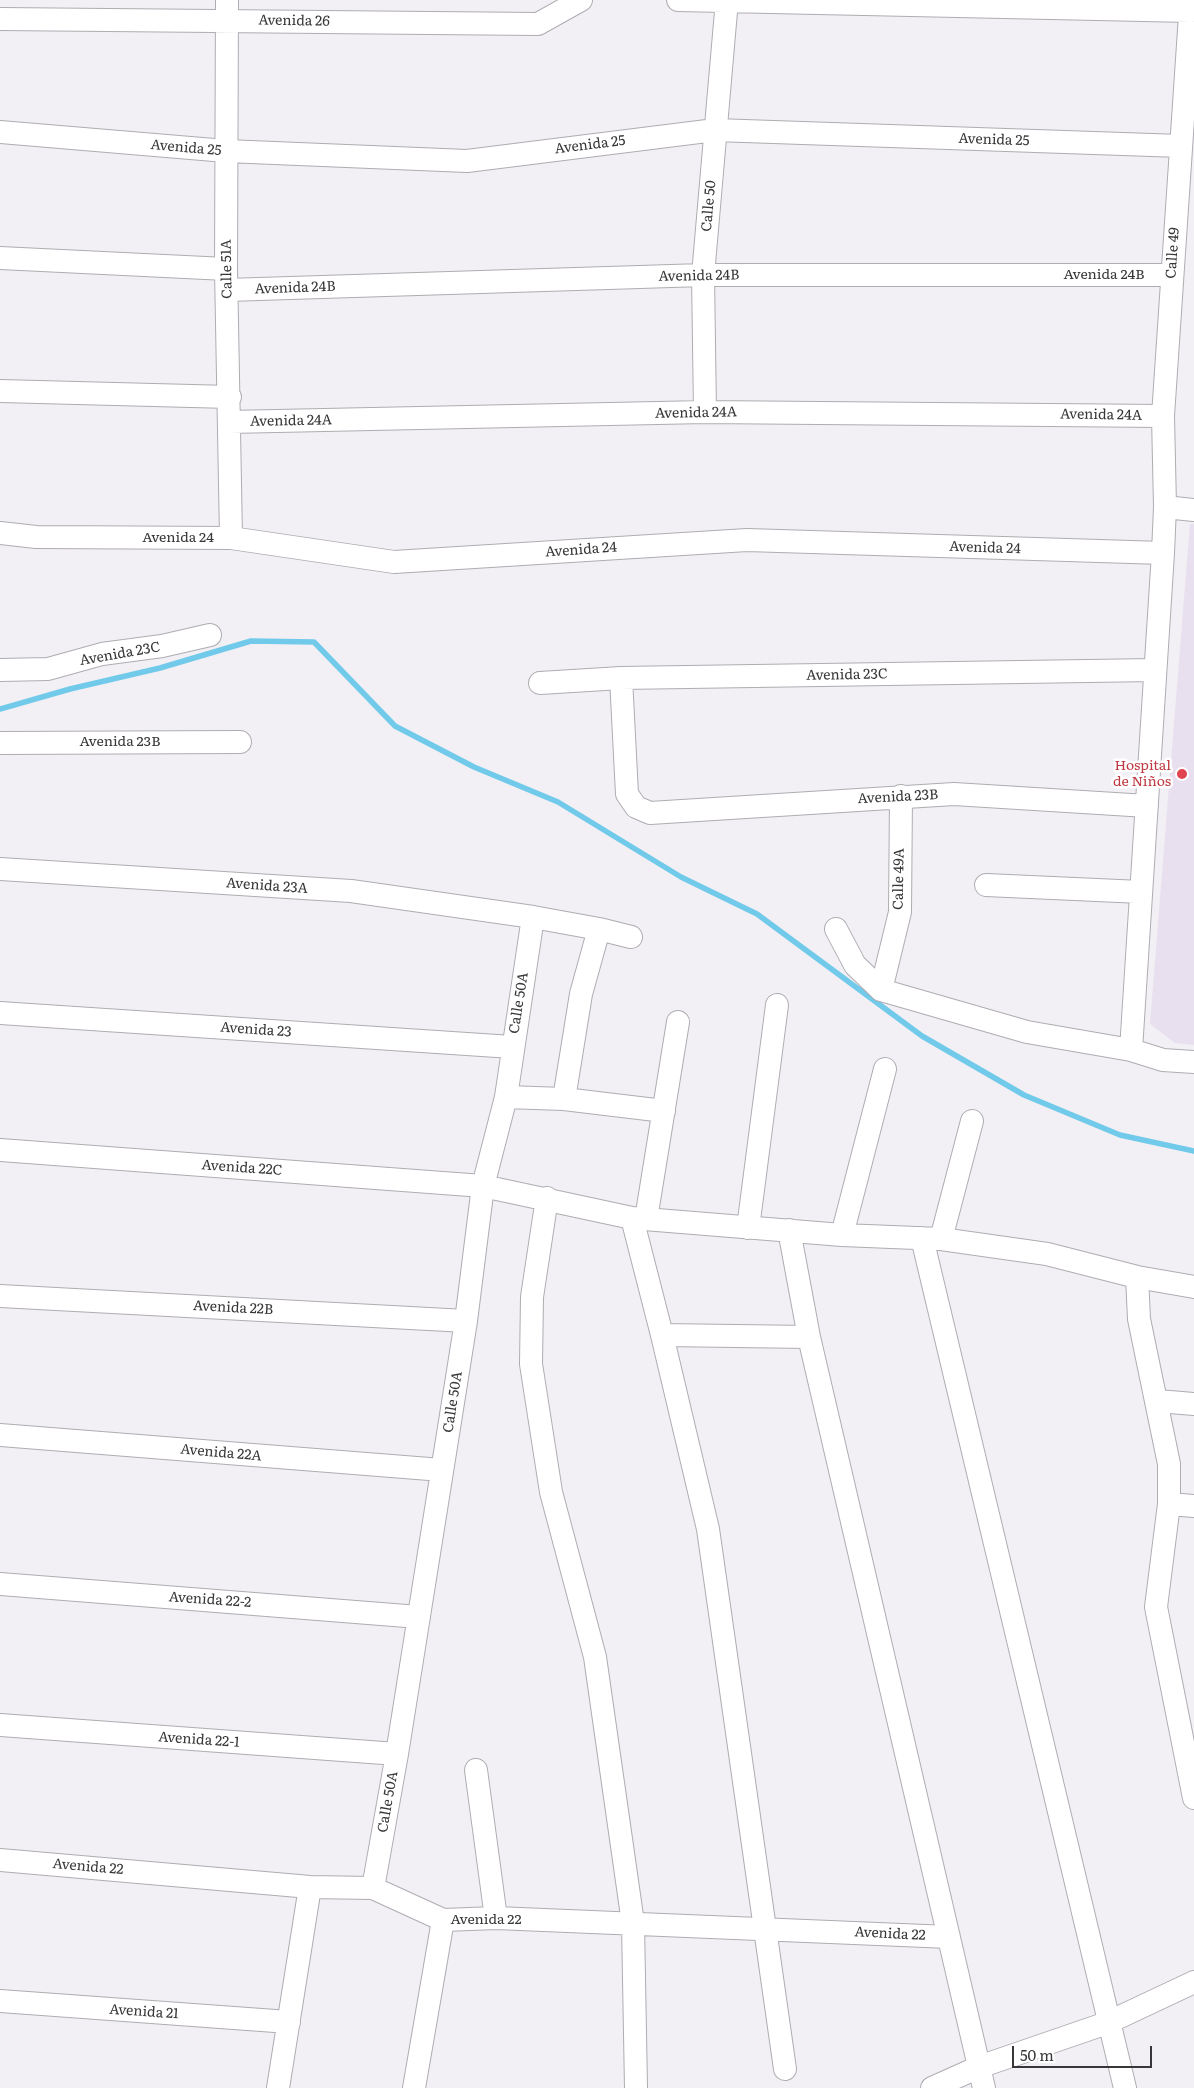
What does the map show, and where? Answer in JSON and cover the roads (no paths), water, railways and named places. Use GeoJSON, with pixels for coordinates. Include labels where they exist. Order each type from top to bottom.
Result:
{"type":"FeatureCollection","features":[{"type":"Feature","properties":{"kind":"street","name":"Avenida 26"},"geometry":{"type":"LineString","coordinates":[[0,19],[227,10],[538,24],[581,0]]}},
{"type":"Feature","properties":{"kind":"street"},"geometry":{"type":"LineString","coordinates":[[678,0],[1190,5]]}},
{"type":"Feature","properties":{"kind":"street","name":"Calle 50"},"geometry":{"type":"LineString","coordinates":[[705,412],[703,275],[727,1]]}},
{"type":"Feature","properties":{"kind":"street","name":"Calle 49"},"geometry":{"type":"LineString","coordinates":[[1130,1050],[1163,554],[1165,507],[1163,416],[1190,5]]}},
{"type":"Feature","properties":{"kind":"street","name":"Calle 51A"},"geometry":{"type":"LineString","coordinates":[[227,10],[226,151],[231,538]]}},
{"type":"Feature","properties":{"kind":"street","name":"Avenida 25"},"geometry":{"type":"LineString","coordinates":[[0,132],[226,151],[467,161],[715,130],[1181,146]]}},
{"type":"Feature","properties":{"kind":"street","name":"Avenida 24B"},"geometry":{"type":"LineString","coordinates":[[0,258],[227,279],[703,275],[1172,275]]}},
{"type":"Feature","properties":{"kind":"street"},"geometry":{"type":"LineString","coordinates":[[0,391],[230,397]]}},
{"type":"Feature","properties":{"kind":"street","name":"Avenida 24A"},"geometry":{"type":"LineString","coordinates":[[229,422],[705,412],[1163,416]]}},
{"type":"Feature","properties":{"kind":"street"},"geometry":{"type":"LineString","coordinates":[[1165,507],[1194,510]]}},
{"type":"Feature","properties":{"kind":"street","name":"Avenida 24"},"geometry":{"type":"LineString","coordinates":[[0,533],[36,537],[231,538],[394,562],[747,540],[1163,554]]}},
{"type":"Feature","properties":{"kind":"street","name":"Avenida 23C"},"geometry":{"type":"LineString","coordinates":[[0,670],[48,669],[102,654],[162,646],[210,635]]}},
{"type":"Feature","properties":{"kind":"street","name":"Avenida 23C"},"geometry":{"type":"LineString","coordinates":[[540,683],[620,678],[1154,670]]}},
{"type":"Feature","properties":{"kind":"street","name":"Avenida 23B"},"geometry":{"type":"LineString","coordinates":[[620,678],[628,794],[636,807],[650,813],[954,794],[1147,806]]}},
{"type":"Feature","properties":{"kind":"street","name":"Avenida 23B"},"geometry":{"type":"LineString","coordinates":[[0,742],[240,742]]}},
{"type":"Feature","properties":{"kind":"street","name":"Calle 49A"},"geometry":{"type":"LineString","coordinates":[[882,990],[900,912],[901,796]]}},
{"type":"Feature","properties":{"kind":"street","name":"Avenida 23A"},"geometry":{"type":"LineString","coordinates":[[0,869],[351,891],[534,917],[631,937]]}},
{"type":"Feature","properties":{"kind":"street"},"geometry":{"type":"LineString","coordinates":[[986,885],[1141,892]]}},
{"type":"Feature","properties":{"kind":"street","name":"Calle 50A"},"geometry":{"type":"LineString","coordinates":[[373,1888],[397,1754],[466,1321],[483,1186],[506,1097],[512,1046],[534,917]]}},
{"type":"Feature","properties":{"kind":"street"},"geometry":{"type":"LineString","coordinates":[[564,1099],[581,994],[599,929]]}},
{"type":"Feature","properties":{"kind":"street"},"geometry":{"type":"LineString","coordinates":[[836,929],[855,965],[882,990],[1026,1032],[1130,1050],[1163,1060],[1194,1062]]}},
{"type":"Feature","properties":{"kind":"street"},"geometry":{"type":"LineString","coordinates":[[748,1228],[777,1005]]}},
{"type":"Feature","properties":{"kind":"street","name":"Avenida 23"},"geometry":{"type":"LineString","coordinates":[[0,1013],[512,1046]]}},
{"type":"Feature","properties":{"kind":"street"},"geometry":{"type":"LineString","coordinates":[[678,1022],[664,1111],[639,1219],[662,1335],[708,1529],[785,2069]]}},
{"type":"Feature","properties":{"kind":"street"},"geometry":{"type":"LineString","coordinates":[[842,1235],[885,1069]]}},
{"type":"Feature","properties":{"kind":"street"},"geometry":{"type":"LineString","coordinates":[[506,1097],[564,1099],[664,1111]]}},
{"type":"Feature","properties":{"kind":"street"},"geometry":{"type":"LineString","coordinates":[[972,1121],[931,1239],[1107,2023],[1125,2088]]}},
{"type":"Feature","properties":{"kind":"street","name":"Avenida 22C"},"geometry":{"type":"LineString","coordinates":[[0,1150],[483,1186],[547,1198],[639,1219],[842,1235],[931,1239],[1047,1254],[1137,1277],[1194,1287]]}},
{"type":"Feature","properties":{"kind":"street"},"geometry":{"type":"LineString","coordinates":[[547,1198],[532,1297],[531,1364],[551,1492],[595,1657],[633,1923],[636,2088]]}},
{"type":"Feature","properties":{"kind":"street"},"geometry":{"type":"LineString","coordinates":[[788,1230],[809,1337],[982,2078]]}},
{"type":"Feature","properties":{"kind":"street"},"geometry":{"type":"LineString","coordinates":[[1137,1277],[1139,1319],[1158,1401],[1169,1464],[1169,1504],[1156,1607],[1194,1798]]}},
{"type":"Feature","properties":{"kind":"street","name":"Avenida 22B"},"geometry":{"type":"LineString","coordinates":[[0,1296],[466,1321]]}},
{"type":"Feature","properties":{"kind":"street"},"geometry":{"type":"LineString","coordinates":[[662,1335],[809,1337]]}},
{"type":"Feature","properties":{"kind":"street"},"geometry":{"type":"LineString","coordinates":[[1158,1401],[1194,1404]]}},
{"type":"Feature","properties":{"kind":"street","name":"Avenida 22A"},"geometry":{"type":"LineString","coordinates":[[0,1435],[442,1470]]}},
{"type":"Feature","properties":{"kind":"street"},"geometry":{"type":"LineString","coordinates":[[1169,1504],[1194,1506]]}},
{"type":"Feature","properties":{"kind":"street","name":"Avenida 22-2"},"geometry":{"type":"LineString","coordinates":[[0,1584],[419,1617]]}},
{"type":"Feature","properties":{"kind":"street","name":"Avenida 22-1"},"geometry":{"type":"LineString","coordinates":[[0,1725],[397,1754]]}},
{"type":"Feature","properties":{"kind":"street"},"geometry":{"type":"LineString","coordinates":[[476,1770],[496,1918]]}},
{"type":"Feature","properties":{"kind":"street","name":"Avenida 22"},"geometry":{"type":"LineString","coordinates":[[0,1860],[310,1887],[373,1888],[443,1920],[496,1918],[949,1937]]}},
{"type":"Feature","properties":{"kind":"street"},"geometry":{"type":"LineString","coordinates":[[278,2088],[310,1887]]}},
{"type":"Feature","properties":{"kind":"street"},"geometry":{"type":"LineString","coordinates":[[414,2088],[443,1920]]}},
{"type":"Feature","properties":{"kind":"street"},"geometry":{"type":"LineString","coordinates":[[932,2088],[982,2078],[1194,1982]]}},
{"type":"Feature","properties":{"kind":"street","name":"Avenida 21"},"geometry":{"type":"LineString","coordinates":[[0,2002],[289,2022]]}},
{"type":"Feature","properties":{"kind":"waterway"},"geometry":{"type":"LineString","coordinates":[[0,709],[70,689],[160,668],[251,641],[314,642],[395,726],[474,767],[558,802],[681,877],[757,914],[922,1036],[1024,1095],[1120,1135],[1194,1151]]}},
{"type":"Feature","properties":{"kind":"place","name":"Hospital de Niños"},"geometry":{"type":"Point","coordinates":[1182,774]}}]}
